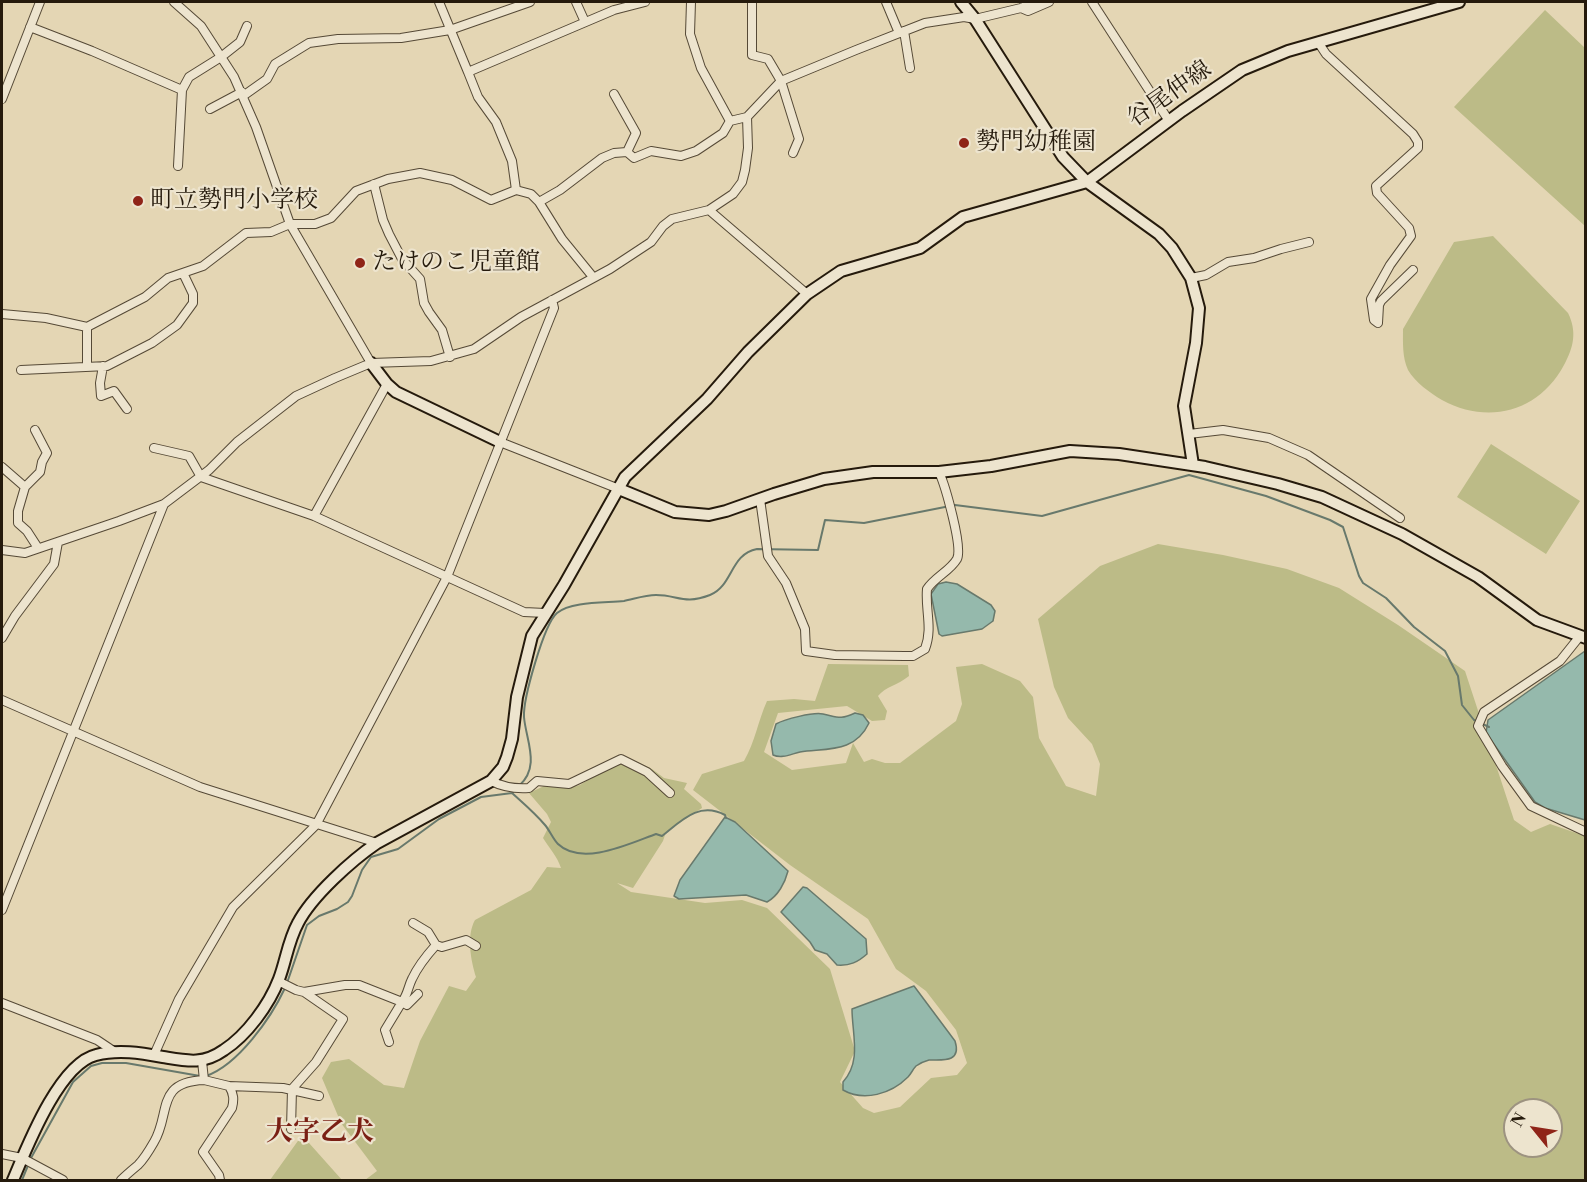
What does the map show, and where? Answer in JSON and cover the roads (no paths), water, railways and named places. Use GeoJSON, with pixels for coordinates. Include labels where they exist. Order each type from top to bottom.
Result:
{"type":"FeatureCollection","features":[{"type":"Feature","properties":{"kind":"street"},"geometry":{"type":"LineString","coordinates":[[2,99],[40,2]]}},
{"type":"Feature","properties":{"kind":"street"},"geometry":{"type":"LineString","coordinates":[[174,2],[184,5],[201,26],[242,94],[290,224],[370,363],[387,384],[416,403],[500,442],[667,510],[693,515],[709,515],[726,511],[807,483],[833,478],[896,471],[939,472],[991,466],[1070,451],[1119,454],[1218,469],[1322,497],[1408,536],[1478,577],[1537,620],[1583,637],[1560,661],[1484,712],[1478,726],[1502,766],[1531,806],[1586,832]]}},
{"type":"Feature","properties":{"kind":"street"},"geometry":{"type":"LineString","coordinates":[[439,2],[478,97],[496,122],[512,161],[516,190]]}},
{"type":"Feature","properties":{"kind":"street"},"geometry":{"type":"LineString","coordinates":[[210,110],[267,79],[275,64],[309,43],[338,39],[401,38],[450,30],[530,2]]}},
{"type":"Feature","properties":{"kind":"street"},"geometry":{"type":"LineString","coordinates":[[576,2],[585,22]]}},
{"type":"Feature","properties":{"kind":"street"},"geometry":{"type":"LineString","coordinates":[[468,72],[614,10],[645,2]]}},
{"type":"Feature","properties":{"kind":"street"},"geometry":{"type":"LineString","coordinates":[[691,2],[690,34],[701,68],[730,121]]}},
{"type":"Feature","properties":{"kind":"street"},"geometry":{"type":"LineString","coordinates":[[752,2],[752,55],[768,59],[781,81],[799,139],[793,153]]}},
{"type":"Feature","properties":{"kind":"street"},"geometry":{"type":"LineString","coordinates":[[886,2],[902,32],[910,68]]}},
{"type":"Feature","properties":{"kind":"street"},"geometry":{"type":"LineString","coordinates":[[961,2],[975,19],[1063,156],[1086,182],[1159,234],[1172,248],[1191,278],[1199,308],[1196,343],[1184,406],[1193,465]]}},
{"type":"Feature","properties":{"kind":"street"},"geometry":{"type":"LineString","coordinates":[[539,202],[560,190],[602,158],[614,153],[627,152],[634,158],[651,151],[681,156],[696,151],[723,133],[730,121],[747,117],[781,81],[926,22],[964,17],[975,19],[1022,8],[1035,2]]}},
{"type":"Feature","properties":{"kind":"street"},"geometry":{"type":"LineString","coordinates":[[1022,8],[1028,11],[1049,2]]}},
{"type":"Feature","properties":{"kind":"street"},"geometry":{"type":"LineString","coordinates":[[1092,2],[1169,121]]}},
{"type":"Feature","properties":{"kind":"street","name":"谷尾仲線"},"geometry":{"type":"LineString","coordinates":[[1086,182],[1242,70],[1288,51],[1459,2]]}},
{"type":"Feature","properties":{"kind":"street"},"geometry":{"type":"LineString","coordinates":[[178,166],[182,90],[189,77],[240,42],[247,26]]}},
{"type":"Feature","properties":{"kind":"street"},"geometry":{"type":"LineString","coordinates":[[30,27],[182,90]]}},
{"type":"Feature","properties":{"kind":"street"},"geometry":{"type":"LineString","coordinates":[[1318,42],[1326,54],[1413,134],[1418,142],[1418,148],[1376,186],[1377,193],[1409,228],[1411,236],[1390,265],[1371,299],[1374,320],[1378,323],[1379,305],[1413,270]]}},
{"type":"Feature","properties":{"kind":"street"},"geometry":{"type":"LineString","coordinates":[[614,94],[636,133],[627,152]]}},
{"type":"Feature","properties":{"kind":"street"},"geometry":{"type":"LineString","coordinates":[[2,550],[25,553],[164,504],[201,477],[237,442],[296,396],[370,363],[431,361],[474,349],[651,242],[663,226],[672,219],[709,210],[733,194],[742,182],[748,148],[747,117]]}},
{"type":"Feature","properties":{"kind":"street"},"geometry":{"type":"LineString","coordinates":[[2,314],[46,318],[87,327],[145,297],[168,278],[203,266],[246,233],[271,232],[290,224],[315,224],[331,218],[356,191],[388,179],[420,173],[452,180],[491,200],[516,190],[531,194],[539,202],[562,239],[593,277]]}},
{"type":"Feature","properties":{"kind":"street"},"geometry":{"type":"LineString","coordinates":[[121,1180],[140,1163],[156,1139],[168,1096],[180,1085],[203,1072],[244,1032],[284,984],[290,941],[297,923],[308,907],[366,850],[491,781],[503,767],[512,739],[517,697],[532,636],[564,585],[625,477],[640,461],[706,399],[748,352],[807,294],[841,271],[920,248],[963,217],[1086,182]]}},
{"type":"Feature","properties":{"kind":"street"},"geometry":{"type":"LineString","coordinates":[[374,184],[389,234],[402,259],[420,279],[424,303],[442,330],[450,357]]}},
{"type":"Feature","properties":{"kind":"street"},"geometry":{"type":"LineString","coordinates":[[709,210],[807,294]]}},
{"type":"Feature","properties":{"kind":"street"},"geometry":{"type":"LineString","coordinates":[[1191,278],[1206,275],[1228,262],[1254,258],[1309,242]]}},
{"type":"Feature","properties":{"kind":"street"},"geometry":{"type":"LineString","coordinates":[[21,370],[107,366],[153,343],[177,325],[193,303],[193,294],[183,273]]}},
{"type":"Feature","properties":{"kind":"street"},"geometry":{"type":"LineString","coordinates":[[154,1055],[179,999],[233,907],[316,825],[447,577],[554,308],[552,300]]}},
{"type":"Feature","properties":{"kind":"street"},"geometry":{"type":"LineString","coordinates":[[87,327],[87,367]]}},
{"type":"Feature","properties":{"kind":"street"},"geometry":{"type":"LineString","coordinates":[[103,366],[100,383],[101,396],[114,391],[127,409]]}},
{"type":"Feature","properties":{"kind":"street"},"geometry":{"type":"LineString","coordinates":[[314,516],[387,384]]}},
{"type":"Feature","properties":{"kind":"street"},"geometry":{"type":"LineString","coordinates":[[35,430],[47,453],[40,472],[25,487],[18,511],[18,523],[38,548]]}},
{"type":"Feature","properties":{"kind":"street"},"geometry":{"type":"LineString","coordinates":[[1189,434],[1223,430],[1269,438],[1308,455],[1400,518]]}},
{"type":"Feature","properties":{"kind":"street"},"geometry":{"type":"LineString","coordinates":[[154,448],[189,456],[201,477],[314,516],[524,612],[545,613]]}},
{"type":"Feature","properties":{"kind":"street"},"geometry":{"type":"LineString","coordinates":[[2,467],[25,487]]}},
{"type":"Feature","properties":{"kind":"street"},"geometry":{"type":"LineString","coordinates":[[760,499],[768,556],[786,583],[805,629],[806,651],[835,655],[913,656],[925,649],[929,640],[927,589],[958,556],[954,526],[939,472]]}},
{"type":"Feature","properties":{"kind":"street"},"geometry":{"type":"LineString","coordinates":[[2,910],[164,504]]}},
{"type":"Feature","properties":{"kind":"street"},"geometry":{"type":"LineString","coordinates":[[2,638],[15,616],[54,564],[58,542]]}},
{"type":"Feature","properties":{"kind":"street"},"geometry":{"type":"LineString","coordinates":[[2,700],[200,787],[377,843]]}},
{"type":"Feature","properties":{"kind":"street"},"geometry":{"type":"LineString","coordinates":[[491,781],[515,789],[529,788],[537,781],[569,784],[621,759],[647,772],[670,794]]}},
{"type":"Feature","properties":{"kind":"street"},"geometry":{"type":"LineString","coordinates":[[413,923],[428,932],[436,945],[442,947],[466,940],[476,946]]}},
{"type":"Feature","properties":{"kind":"street"},"geometry":{"type":"LineString","coordinates":[[389,1042],[385,1030],[409,992],[412,980],[423,961],[436,945]]}},
{"type":"Feature","properties":{"kind":"street"},"geometry":{"type":"LineString","coordinates":[[284,984],[304,992],[343,1019],[322,1054],[292,1089],[291,1129]]}},
{"type":"Feature","properties":{"kind":"street"},"geometry":{"type":"LineString","coordinates":[[304,992],[351,984],[359,985],[407,1005],[418,994]]}},
{"type":"Feature","properties":{"kind":"street"},"geometry":{"type":"LineString","coordinates":[[2,1003],[97,1040],[115,1052]]}},
{"type":"Feature","properties":{"kind":"street"},"geometry":{"type":"LineString","coordinates":[[13,1180],[27,1161],[60,1083],[75,1066],[93,1055],[115,1052],[154,1055],[203,1072],[229,1086],[292,1089],[319,1096]]}},
{"type":"Feature","properties":{"kind":"street"},"geometry":{"type":"LineString","coordinates":[[220,1180],[203,1152],[232,1108],[233,1092],[229,1086]]}},
{"type":"Feature","properties":{"kind":"street"},"geometry":{"type":"LineString","coordinates":[[2,1154],[27,1161],[63,1180]]}},
{"type":"Feature","properties":{"kind":"water"},"geometry":{"type":"Polygon","coordinates":[[[946,582],[957,584],[991,605],[995,611],[993,621],[982,629],[942,636],[939,634],[931,594],[938,584],[946,582]]]}},
{"type":"Feature","properties":{"kind":"water"},"geometry":{"type":"Polygon","coordinates":[[[1585,651],[1585,820],[1545,808],[1535,802],[1486,733],[1488,720],[1585,651]]]}},
{"type":"Feature","properties":{"kind":"water"},"geometry":{"type":"Polygon","coordinates":[[[855,713],[863,715],[869,723],[856,740],[830,749],[783,756],[773,755],[771,741],[776,724],[813,714],[842,717],[855,713]]]}},
{"type":"Feature","properties":{"kind":"water"},"geometry":{"type":"Polygon","coordinates":[[[725,817],[735,822],[788,871],[780,889],[767,902],[746,895],[679,899],[674,896],[680,880],[725,817]]]}},
{"type":"Feature","properties":{"kind":"water"},"geometry":{"type":"Polygon","coordinates":[[[803,887],[866,939],[867,954],[854,963],[837,965],[827,954],[815,950],[781,912],[803,887]]]}},
{"type":"Feature","properties":{"kind":"water"},"geometry":{"type":"Polygon","coordinates":[[[914,986],[955,1041],[956,1053],[949,1059],[929,1060],[919,1064],[901,1083],[886,1092],[868,1096],[851,1094],[843,1090],[843,1082],[849,1074],[855,1047],[852,1009],[914,986]]]}},
{"type":"Feature","properties":{"kind":"waterway"},"geometry":{"type":"LineString","coordinates":[[519,786],[526,778],[531,762],[524,717],[531,679],[546,631],[557,613],[563,609],[580,604],[624,601],[652,595],[687,599],[710,595],[718,591],[736,563],[748,552],[757,549],[818,550],[825,520],[864,523],[955,505],[1042,516],[1189,475],[1266,496],[1343,527],[1363,583],[1386,598],[1414,627],[1445,651],[1458,676],[1462,705],[1474,720],[1489,727]]}},
{"type":"Feature","properties":{"kind":"waterway"},"geometry":{"type":"LineString","coordinates":[[287,983],[307,925],[319,916],[348,902],[362,870],[371,857],[398,849],[439,819],[481,797],[512,793],[515,790]]}},
{"type":"Feature","properties":{"kind":"waterway"},"geometry":{"type":"LineString","coordinates":[[512,793],[547,827],[558,844],[568,851],[580,853],[607,851],[656,834],[662,836],[683,819],[707,810],[716,811],[725,815],[726,818]]}},
{"type":"Feature","properties":{"kind":"waterway"},"geometry":{"type":"LineString","coordinates":[[206,1076],[230,1062],[252,1039],[271,1013],[285,988]]}},
{"type":"Feature","properties":{"kind":"waterway"},"geometry":{"type":"LineString","coordinates":[[22,1180],[31,1158],[73,1082],[91,1066],[102,1063],[126,1063],[200,1076]]}},
{"type":"Feature","properties":{"kind":"place","name":"勢門幼稚園"},"geometry":{"type":"Point","coordinates":[964,143]}},
{"type":"Feature","properties":{"kind":"place","name":"町立勢門小学校"},"geometry":{"type":"Point","coordinates":[138,201]}},
{"type":"Feature","properties":{"kind":"place","name":"たけのこ児童館"},"geometry":{"type":"Point","coordinates":[360,263]}},
{"type":"Feature","properties":{"kind":"district","name":"大字乙犬"},"geometry":{"type":"Point","coordinates":[320,1134]}}]}
